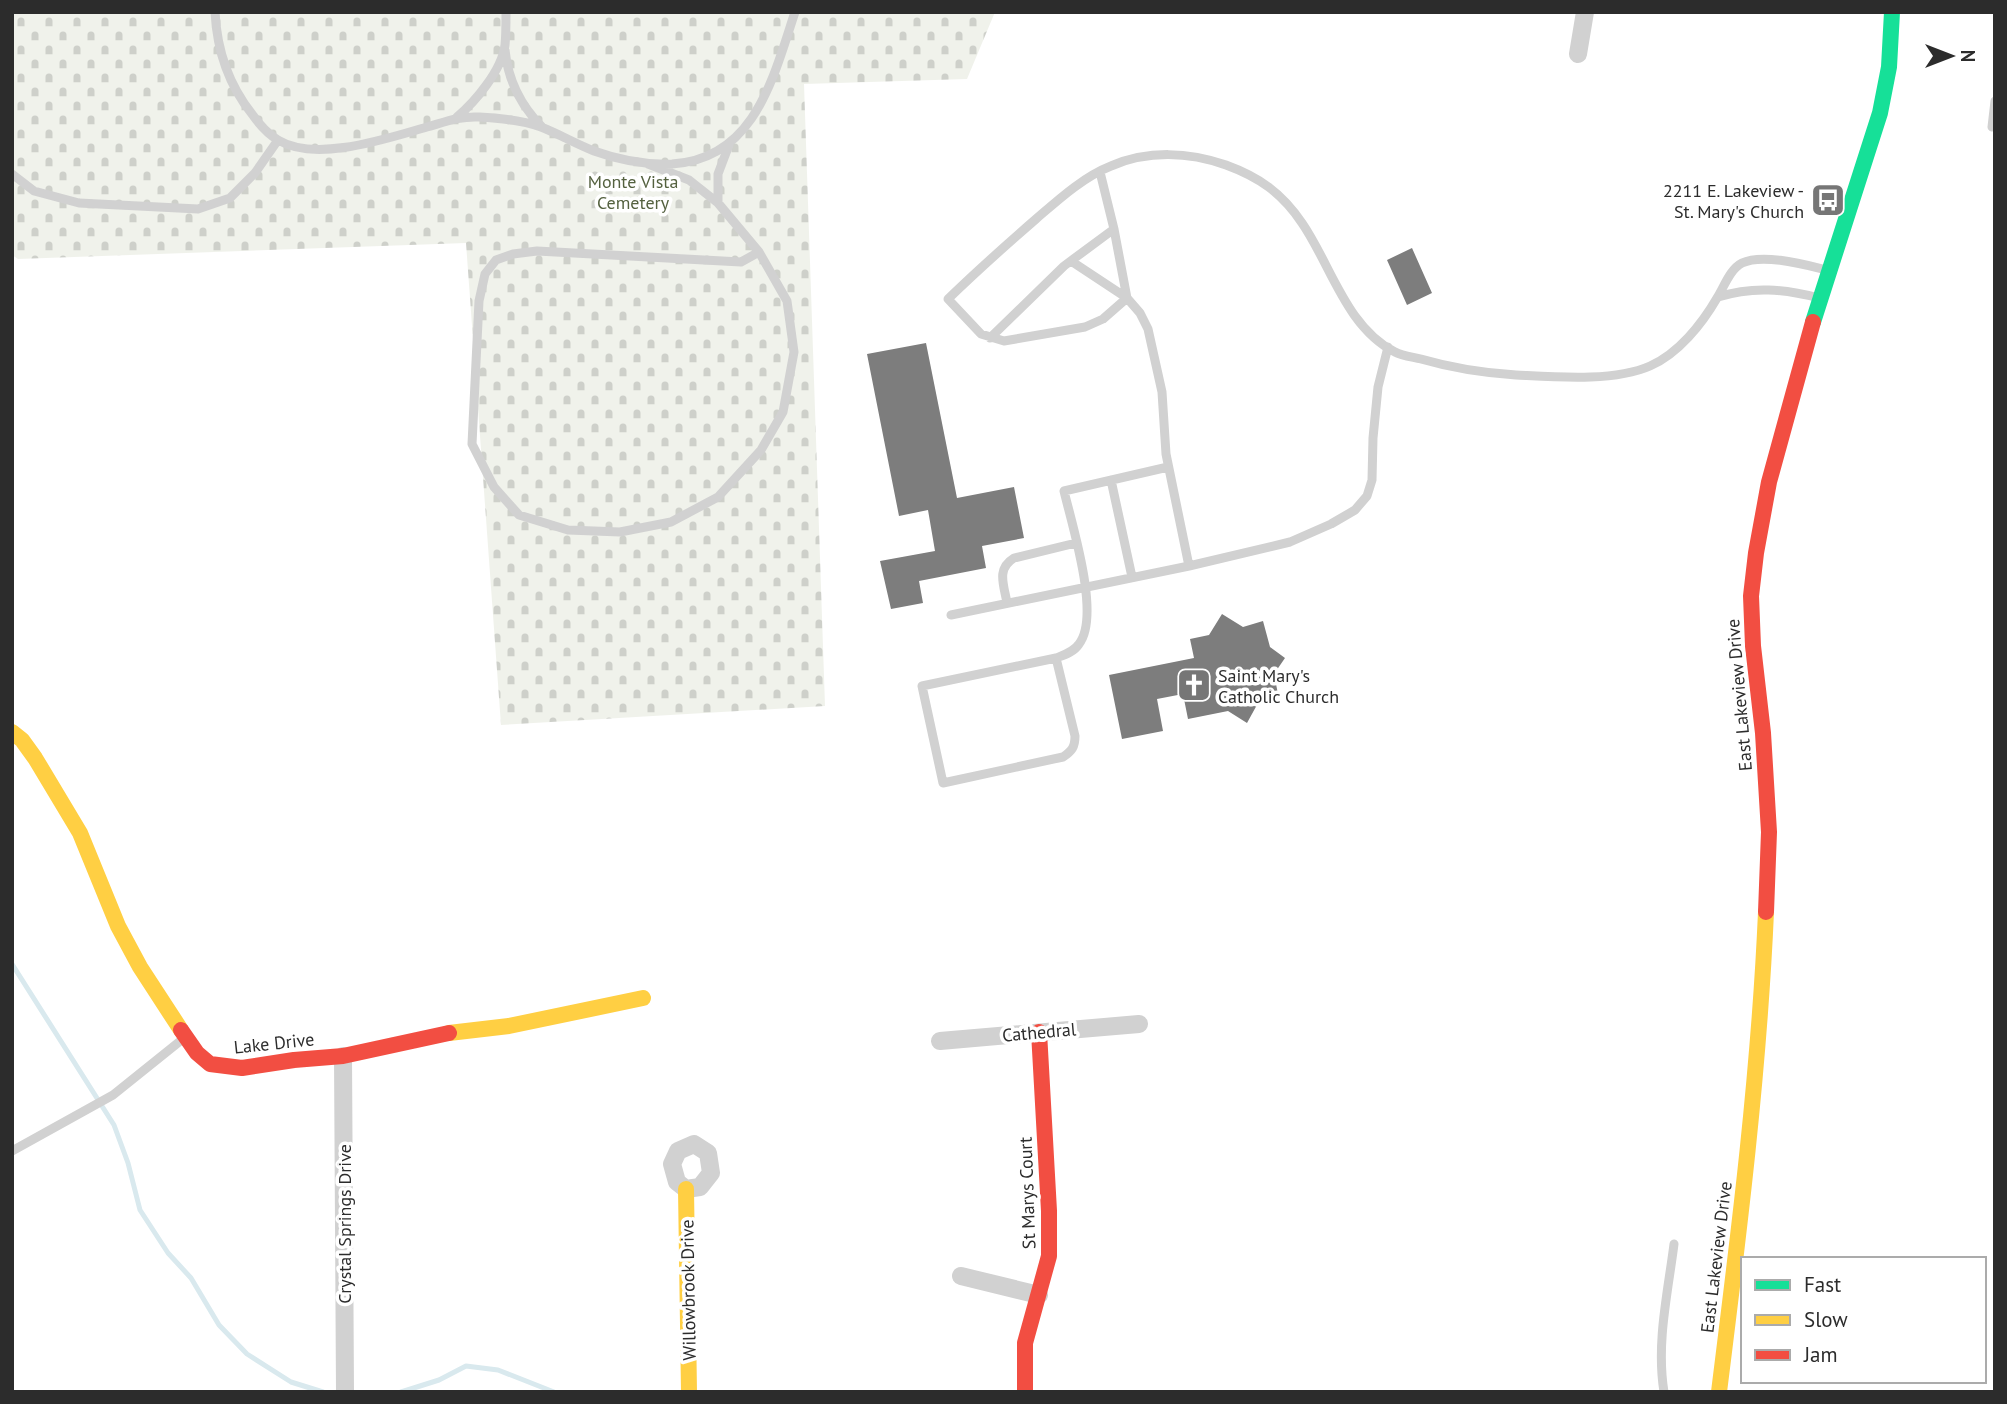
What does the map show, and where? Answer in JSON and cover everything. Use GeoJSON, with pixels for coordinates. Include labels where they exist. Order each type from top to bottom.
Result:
{"type":"FeatureCollection","features":[{"type":"Feature","properties":{"kind":"street"},"geometry":{"type":"LineString","coordinates":[[1578,54],[1585,12]]}},
{"type":"Feature","properties":{"kind":"street","name":"East Lakeview Drive"},"geometry":{"type":"LineString","coordinates":[[1719,1392],[1762,1002],[1768,845],[1763,733],[1753,646],[1751,596],[1756,553],[1769,481],[1820,298],[1880,113],[1889,67],[1892,12]]}},
{"type":"Feature","properties":{"kind":"street","name":"Lake Drive"},"geometry":{"type":"LineString","coordinates":[[12,732],[22,740],[35,758],[80,833],[118,926],[140,967],[197,1053],[210,1064],[242,1068],[343,1056],[450,1033],[509,1026],[643,998]]}},
{"type":"Feature","properties":{"kind":"street","name":"Cathedral"},"geometry":{"type":"LineString","coordinates":[[940,1041],[1139,1024]]}},
{"type":"Feature","properties":{"kind":"street","name":"St Marys Court"},"geometry":{"type":"LineString","coordinates":[[1025,1392],[1025,1343],[1049,1256],[1039,1031]]}},
{"type":"Feature","properties":{"kind":"street","name":"Crystal Springs Drive"},"geometry":{"type":"LineString","coordinates":[[343,1056],[345,1392]]}},
{"type":"Feature","properties":{"kind":"street","name":"Willowbrook Drive"},"geometry":{"type":"LineString","coordinates":[[686,1189],[689,1392]]}},
{"type":"Feature","properties":{"kind":"street"},"geometry":{"type":"LineString","coordinates":[[961,1276],[1039,1295]]}},
{"type":"Feature","properties":{"kind":"lane"},"geometry":{"type":"LineString","coordinates":[[215,12],[216,38],[233,87],[260,124],[278,140],[293,146],[310,149],[337,148],[361,144],[457,117],[492,118],[542,128],[596,152],[648,164],[700,160],[729,145],[748,124],[763,99],[795,12]]}},
{"type":"Feature","properties":{"kind":"lane"},"geometry":{"type":"LineString","coordinates":[[506,12],[506,66],[519,97],[542,128]]}},
{"type":"Feature","properties":{"kind":"lane"},"geometry":{"type":"LineString","coordinates":[[457,117],[475,103],[505,48]]}},
{"type":"Feature","properties":{"kind":"lane"},"geometry":{"type":"LineString","coordinates":[[1992,127],[1995,101]]}},
{"type":"Feature","properties":{"kind":"lane"},"geometry":{"type":"LineString","coordinates":[[12,174],[34,191],[79,204],[198,209],[230,198],[255,173],[278,140]]}},
{"type":"Feature","properties":{"kind":"lane"},"geometry":{"type":"LineString","coordinates":[[718,202],[718,174],[729,145]]}},
{"type":"Feature","properties":{"kind":"lane"},"geometry":{"type":"LineString","coordinates":[[1127,298],[1103,319],[1085,327],[1004,341],[981,334],[948,299],[1058,199],[1100,172],[1133,159],[1165,154],[1195,155],[1242,171],[1265,183],[1301,221],[1348,305],[1370,334],[1396,353],[1440,365],[1490,373],[1598,376],[1626,373],[1649,367],[1666,357],[1690,334],[1742,263],[1754,260],[1787,262],[1829,271]]}},
{"type":"Feature","properties":{"kind":"lane"},"geometry":{"type":"LineString","coordinates":[[648,164],[689,180],[718,202],[759,252],[787,301],[794,352],[783,412],[761,450],[718,497],[671,522],[620,532],[568,530],[519,515],[494,487],[472,444],[479,301],[485,274],[495,260],[537,251],[741,262],[759,252]]}},
{"type":"Feature","properties":{"kind":"lane"},"geometry":{"type":"LineString","coordinates":[[1100,172],[1127,298]]}},
{"type":"Feature","properties":{"kind":"lane"},"geometry":{"type":"LineString","coordinates":[[990,338],[1071,261],[1114,229]]}},
{"type":"Feature","properties":{"kind":"lane"},"geometry":{"type":"LineString","coordinates":[[1071,261],[1127,298],[1140,313],[1148,329],[1162,392],[1168,467],[1189,566]]}},
{"type":"Feature","properties":{"kind":"lane"},"geometry":{"type":"LineString","coordinates":[[1718,297],[1736,291],[1761,289],[1789,291],[1820,298]]}},
{"type":"Feature","properties":{"kind":"lane"},"geometry":{"type":"LineString","coordinates":[[951,615],[1189,566],[1290,542],[1355,510],[1367,496],[1372,480],[1378,387],[1388,347]]}},
{"type":"Feature","properties":{"kind":"lane"},"geometry":{"type":"LineString","coordinates":[[1056,658],[1075,736],[1072,751],[1063,757],[943,783],[922,686],[1056,658],[1079,645],[1087,628],[1088,606],[1064,491],[1168,467]]}},
{"type":"Feature","properties":{"kind":"lane"},"geometry":{"type":"LineString","coordinates":[[1111,480],[1132,577]]}},
{"type":"Feature","properties":{"kind":"lane"},"geometry":{"type":"LineString","coordinates":[[1007,603],[1002,572],[1007,562],[1076,543]]}},
{"type":"Feature","properties":{"kind":"lane"},"geometry":{"type":"LineString","coordinates":[[12,1151],[113,1095],[186,1037]]}},
{"type":"Feature","properties":{"kind":"lane"},"geometry":{"type":"LineString","coordinates":[[1664,1392],[1661,1345],[1674,1244]]}},
{"type":"Feature","properties":{"kind":"green space","name":"Monte Vista Cemetery"},"geometry":{"type":"Polygon","coordinates":[[[12,12],[995,12],[967,79],[804,84],[825,706],[501,725],[466,243],[18,259],[12,255],[12,12]]]}},
{"type":"Feature","properties":{"kind":"building"},"geometry":{"type":"Polygon","coordinates":[[[1412,248],[1432,293],[1407,305],[1387,260],[1412,248]]]}},
{"type":"Feature","properties":{"kind":"building"},"geometry":{"type":"Polygon","coordinates":[[[926,343],[957,498],[1014,487],[1024,538],[982,546],[986,568],[919,581],[923,603],[891,609],[880,561],[935,551],[928,510],[899,516],[867,354],[926,343]]]}},
{"type":"Feature","properties":{"kind":"building","name":"Saint Mary's Catholic Church"},"geometry":{"type":"Polygon","coordinates":[[[1222,614],[1243,627],[1263,621],[1270,647],[1285,658],[1274,674],[1279,699],[1258,703],[1247,723],[1228,711],[1188,719],[1183,694],[1157,699],[1163,731],[1122,739],[1109,675],[1194,658],[1190,639],[1209,635],[1222,614]]]}},
{"type":"Feature","properties":{"kind":"waterway"},"geometry":{"type":"LineString","coordinates":[[12,964],[114,1125],[128,1163],[140,1210],[168,1253],[191,1278],[219,1325],[247,1354],[291,1382],[323,1392]]}},
{"type":"Feature","properties":{"kind":"waterway"},"geometry":{"type":"LineString","coordinates":[[401,1392],[439,1380],[466,1366],[498,1370],[554,1392]]}},
{"type":"Feature","properties":{"kind":"traffic: fast"},"geometry":{"type":"LineString","coordinates":[[1813,322],[1880,113],[1889,67],[1892,12]]}},
{"type":"Feature","properties":{"kind":"traffic: slow"},"geometry":{"type":"LineString","coordinates":[[12,732],[22,740],[35,758],[80,833],[118,926],[140,967],[181,1030]]}},
{"type":"Feature","properties":{"kind":"traffic: slow"},"geometry":{"type":"LineString","coordinates":[[1719,1392],[1753,1092],[1766,912]]}},
{"type":"Feature","properties":{"kind":"traffic: slow"},"geometry":{"type":"LineString","coordinates":[[449,1033],[509,1026],[643,998]]}},
{"type":"Feature","properties":{"kind":"traffic: slow"},"geometry":{"type":"LineString","coordinates":[[686,1189],[689,1392]]}},
{"type":"Feature","properties":{"kind":"traffic: jam"},"geometry":{"type":"LineString","coordinates":[[1766,912],[1769,832],[1751,596],[1769,482],[1813,322]]}},
{"type":"Feature","properties":{"kind":"traffic: jam"},"geometry":{"type":"LineString","coordinates":[[181,1030],[197,1053],[210,1064],[242,1068],[343,1056],[449,1033]]}},
{"type":"Feature","properties":{"kind":"traffic: jam"},"geometry":{"type":"LineString","coordinates":[[1025,1392],[1025,1343],[1049,1256],[1039,1032]]}},
{"type":"Feature","properties":{"kind":"place","name":"2211 E. Lakeview - St. Mary's Church"},"geometry":{"type":"Point","coordinates":[1828,200]}},
{"type":"Feature","properties":{"kind":"place","name":"Saint Mary's Catholic Church"},"geometry":{"type":"Point","coordinates":[1194,685]}}]}
